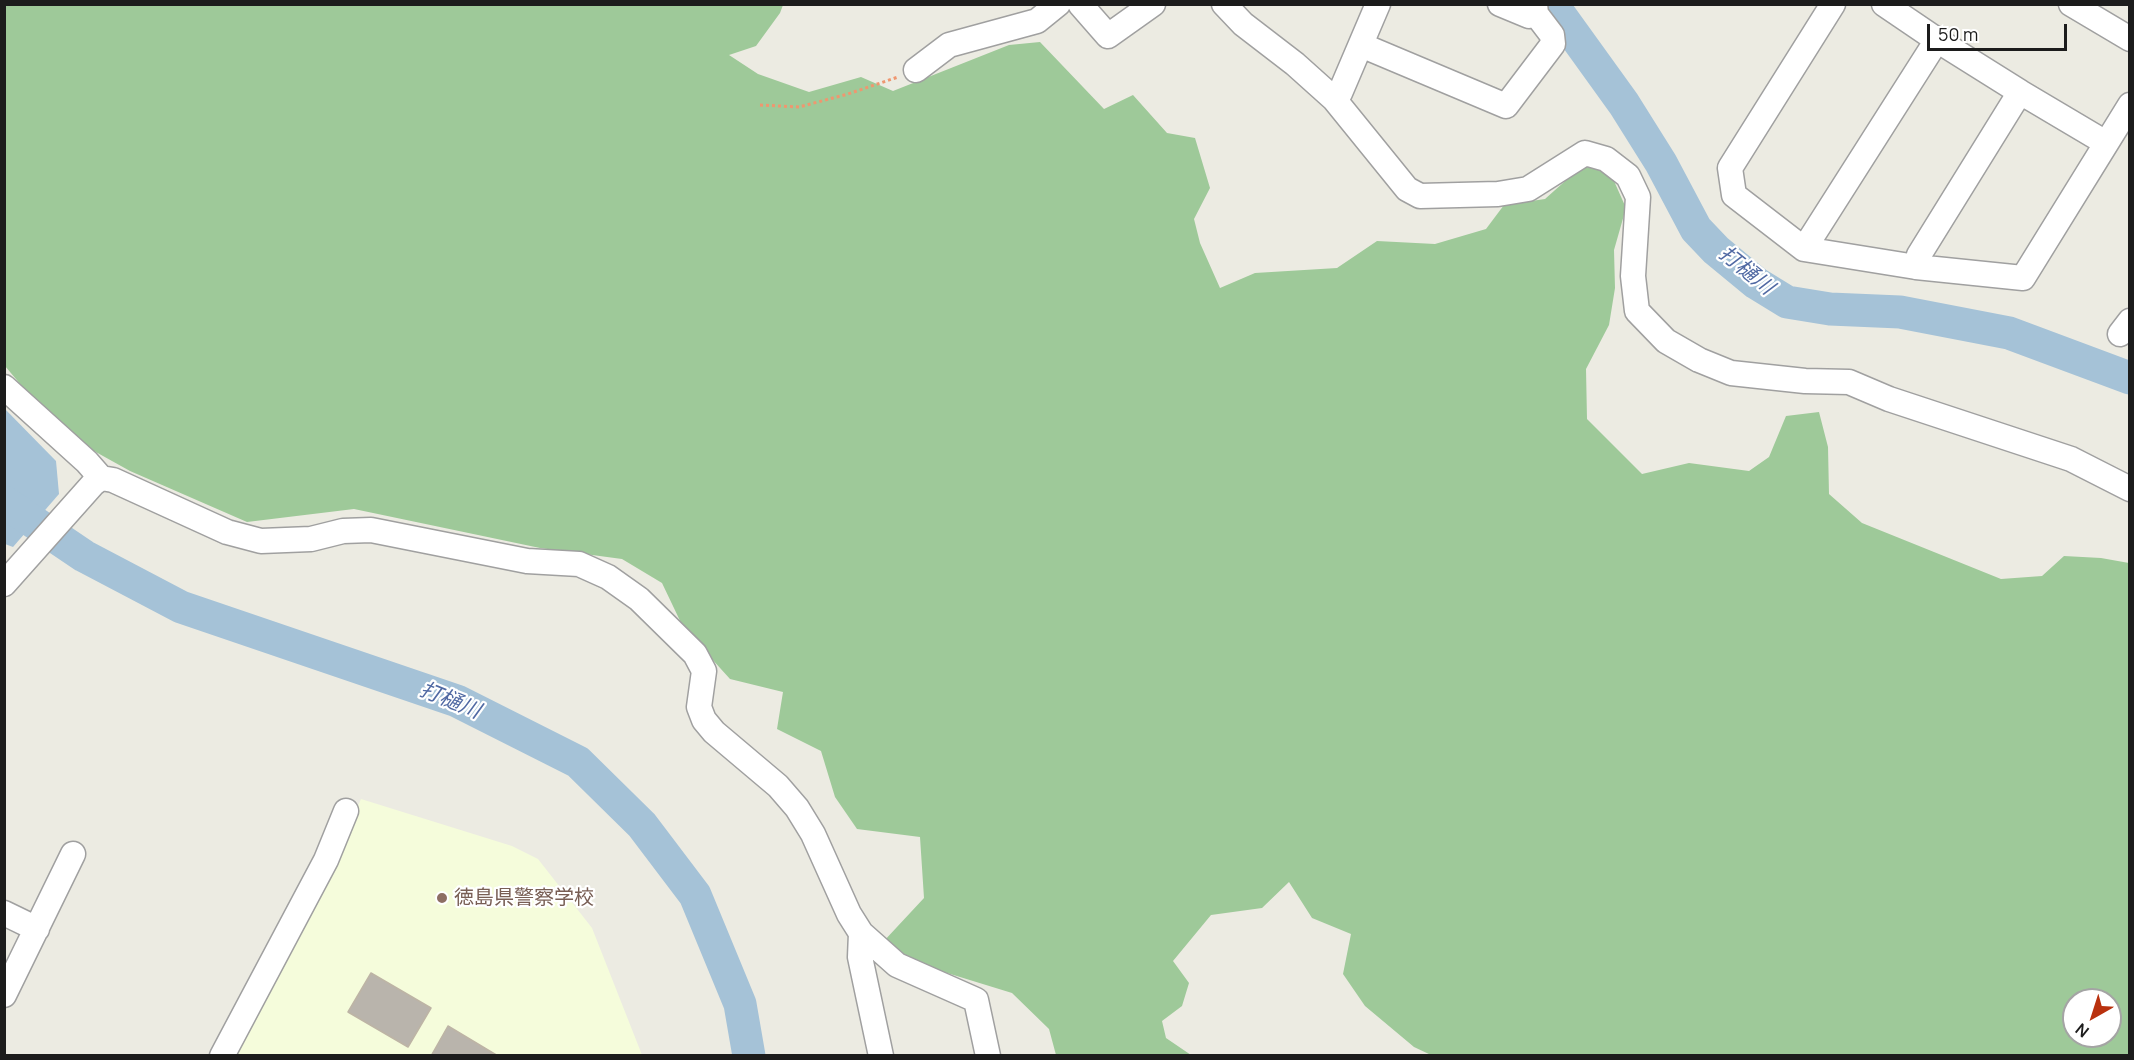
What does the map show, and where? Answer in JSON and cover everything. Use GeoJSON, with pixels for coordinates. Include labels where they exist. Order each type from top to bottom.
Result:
{"type":"FeatureCollection","features":[{"type":"Feature","properties":{"kind":"street"},"geometry":{"type":"LineString","coordinates":[[916,70],[949,45],[1037,21],[1059,4]]}},
{"type":"Feature","properties":{"kind":"street"},"geometry":{"type":"LineString","coordinates":[[1080,4],[1108,36],[1153,4]]}},
{"type":"Feature","properties":{"kind":"street"},"geometry":{"type":"LineString","coordinates":[[1224,4],[1243,24],[1295,64],[1334,99],[1407,189],[1420,195],[1498,194],[1528,189],[1585,153],[1606,159],[1628,176],[1638,197],[1633,276],[1637,311],[1666,341],[1699,360],[1731,373],[1805,381],[1849,382],[1889,399],[2071,459],[2130,489]]}},
{"type":"Feature","properties":{"kind":"street"},"geometry":{"type":"LineString","coordinates":[[1334,99],[1340,93],[1378,4]]}},
{"type":"Feature","properties":{"kind":"street"},"geometry":{"type":"LineString","coordinates":[[1361,45],[1506,106],[1553,44],[1552,35],[1536,9],[1529,16],[1500,4]]}},
{"type":"Feature","properties":{"kind":"street"},"geometry":{"type":"LineString","coordinates":[[1833,4],[1730,168],[1734,195],[1804,249],[1916,267],[2023,278],[2130,105]]}},
{"type":"Feature","properties":{"kind":"street"},"geometry":{"type":"LineString","coordinates":[[1884,4],[2020,92],[2106,143]]}},
{"type":"Feature","properties":{"kind":"street"},"geometry":{"type":"LineString","coordinates":[[2071,4],[2130,39]]}},
{"type":"Feature","properties":{"kind":"street"},"geometry":{"type":"LineString","coordinates":[[1804,249],[1937,40]]}},
{"type":"Feature","properties":{"kind":"street"},"geometry":{"type":"LineString","coordinates":[[1916,267],[1919,255],[2020,92]]}},
{"type":"Feature","properties":{"kind":"street"},"geometry":{"type":"LineString","coordinates":[[4,387],[87,462],[92,486]]}},
{"type":"Feature","properties":{"kind":"street"},"geometry":{"type":"LineString","coordinates":[[4,585],[92,486],[113,480],[227,532],[261,541],[311,539],[343,531],[371,530],[527,561],[579,564],[608,577],[639,599],[695,654],[704,671],[699,707],[704,720],[714,732],[778,786],[797,807],[813,834],[849,914],[861,933],[897,964],[976,1000],[988,1056]]}},
{"type":"Feature","properties":{"kind":"street"},"geometry":{"type":"LineString","coordinates":[[229,1053],[326,860],[346,811]]}},
{"type":"Feature","properties":{"kind":"street"},"geometry":{"type":"LineString","coordinates":[[4,995],[73,854]]}},
{"type":"Feature","properties":{"kind":"street"},"geometry":{"type":"LineString","coordinates":[[4,913],[37,929]]}},
{"type":"Feature","properties":{"kind":"street"},"geometry":{"type":"LineString","coordinates":[[861,933],[860,957],[880,1056]]}},
{"type":"Feature","properties":{"kind":"path"},"geometry":{"type":"LineString","coordinates":[[760,105],[799,107],[848,94],[916,70]]}},
{"type":"Feature","properties":{"kind":"shaded area","name":"徳島県警察学校"},"geometry":{"type":"Polygon","coordinates":[[[361,799],[512,846],[538,859],[592,928],[642,1055],[231,1056],[330,869],[361,799]]]}},
{"type":"Feature","properties":{"kind":"green space"},"geometry":{"type":"Polygon","coordinates":[[[4,5],[783,5],[780,13],[756,46],[729,55],[758,74],[809,92],[861,77],[893,91],[1009,45],[1040,42],[1104,109],[1133,95],[1167,133],[1195,138],[1210,188],[1194,219],[1200,243],[1220,288],[1255,273],[1337,268],[1377,241],[1435,244],[1486,229],[1504,205],[1545,199],[1582,166],[1610,172],[1626,208],[1614,250],[1615,288],[1609,325],[1586,369],[1587,419],[1642,474],[1689,463],[1749,471],[1769,457],[1786,416],[1819,412],[1828,447],[1829,494],[1862,523],[2001,579],[2042,576],[2064,556],[2101,558],[2129,563],[2129,1055],[1431,1055],[1414,1047],[1365,1006],[1343,974],[1351,934],[1312,918],[1289,882],[1262,908],[1211,915],[1173,961],[1189,983],[1182,1006],[1162,1021],[1166,1038],[1191,1055],[1056,1055],[1049,1029],[1012,993],[921,965],[883,942],[924,898],[920,837],[857,829],[835,797],[821,751],[777,729],[783,692],[730,679],[683,627],[662,583],[622,559],[540,548],[354,509],[247,522],[130,471],[85,446],[26,391],[5,366],[4,5]]]}},
{"type":"Feature","properties":{"kind":"water"},"geometry":{"type":"Polygon","coordinates":[[[4,408],[56,461],[59,494],[13,547],[5,544],[4,408]]]}},
{"type":"Feature","properties":{"kind":"building"},"geometry":{"type":"Polygon","coordinates":[[[371,973],[431,1008],[408,1047],[348,1012],[371,973]]]}},
{"type":"Feature","properties":{"kind":"building"},"geometry":{"type":"Polygon","coordinates":[[[448,1026],[498,1056],[431,1056],[448,1026]]]}},
{"type":"Feature","properties":{"kind":"waterway","name":"打樋川"},"geometry":{"type":"LineString","coordinates":[[1552,4],[1624,104],[1661,163],[1696,229],[1716,250],[1756,283],[1787,302],[1830,309],[1900,312],[2009,333],[2130,378]]}},
{"type":"Feature","properties":{"kind":"waterway","name":"打樋川"},"geometry":{"type":"LineString","coordinates":[[4,502],[84,556],[181,607],[457,701],[578,762],[642,825],[695,895],[740,1004],[749,1056]]}},
{"type":"Feature","properties":{"kind":"place","name":"徳島県警察学校"},"geometry":{"type":"Point","coordinates":[442,898]}}]}
